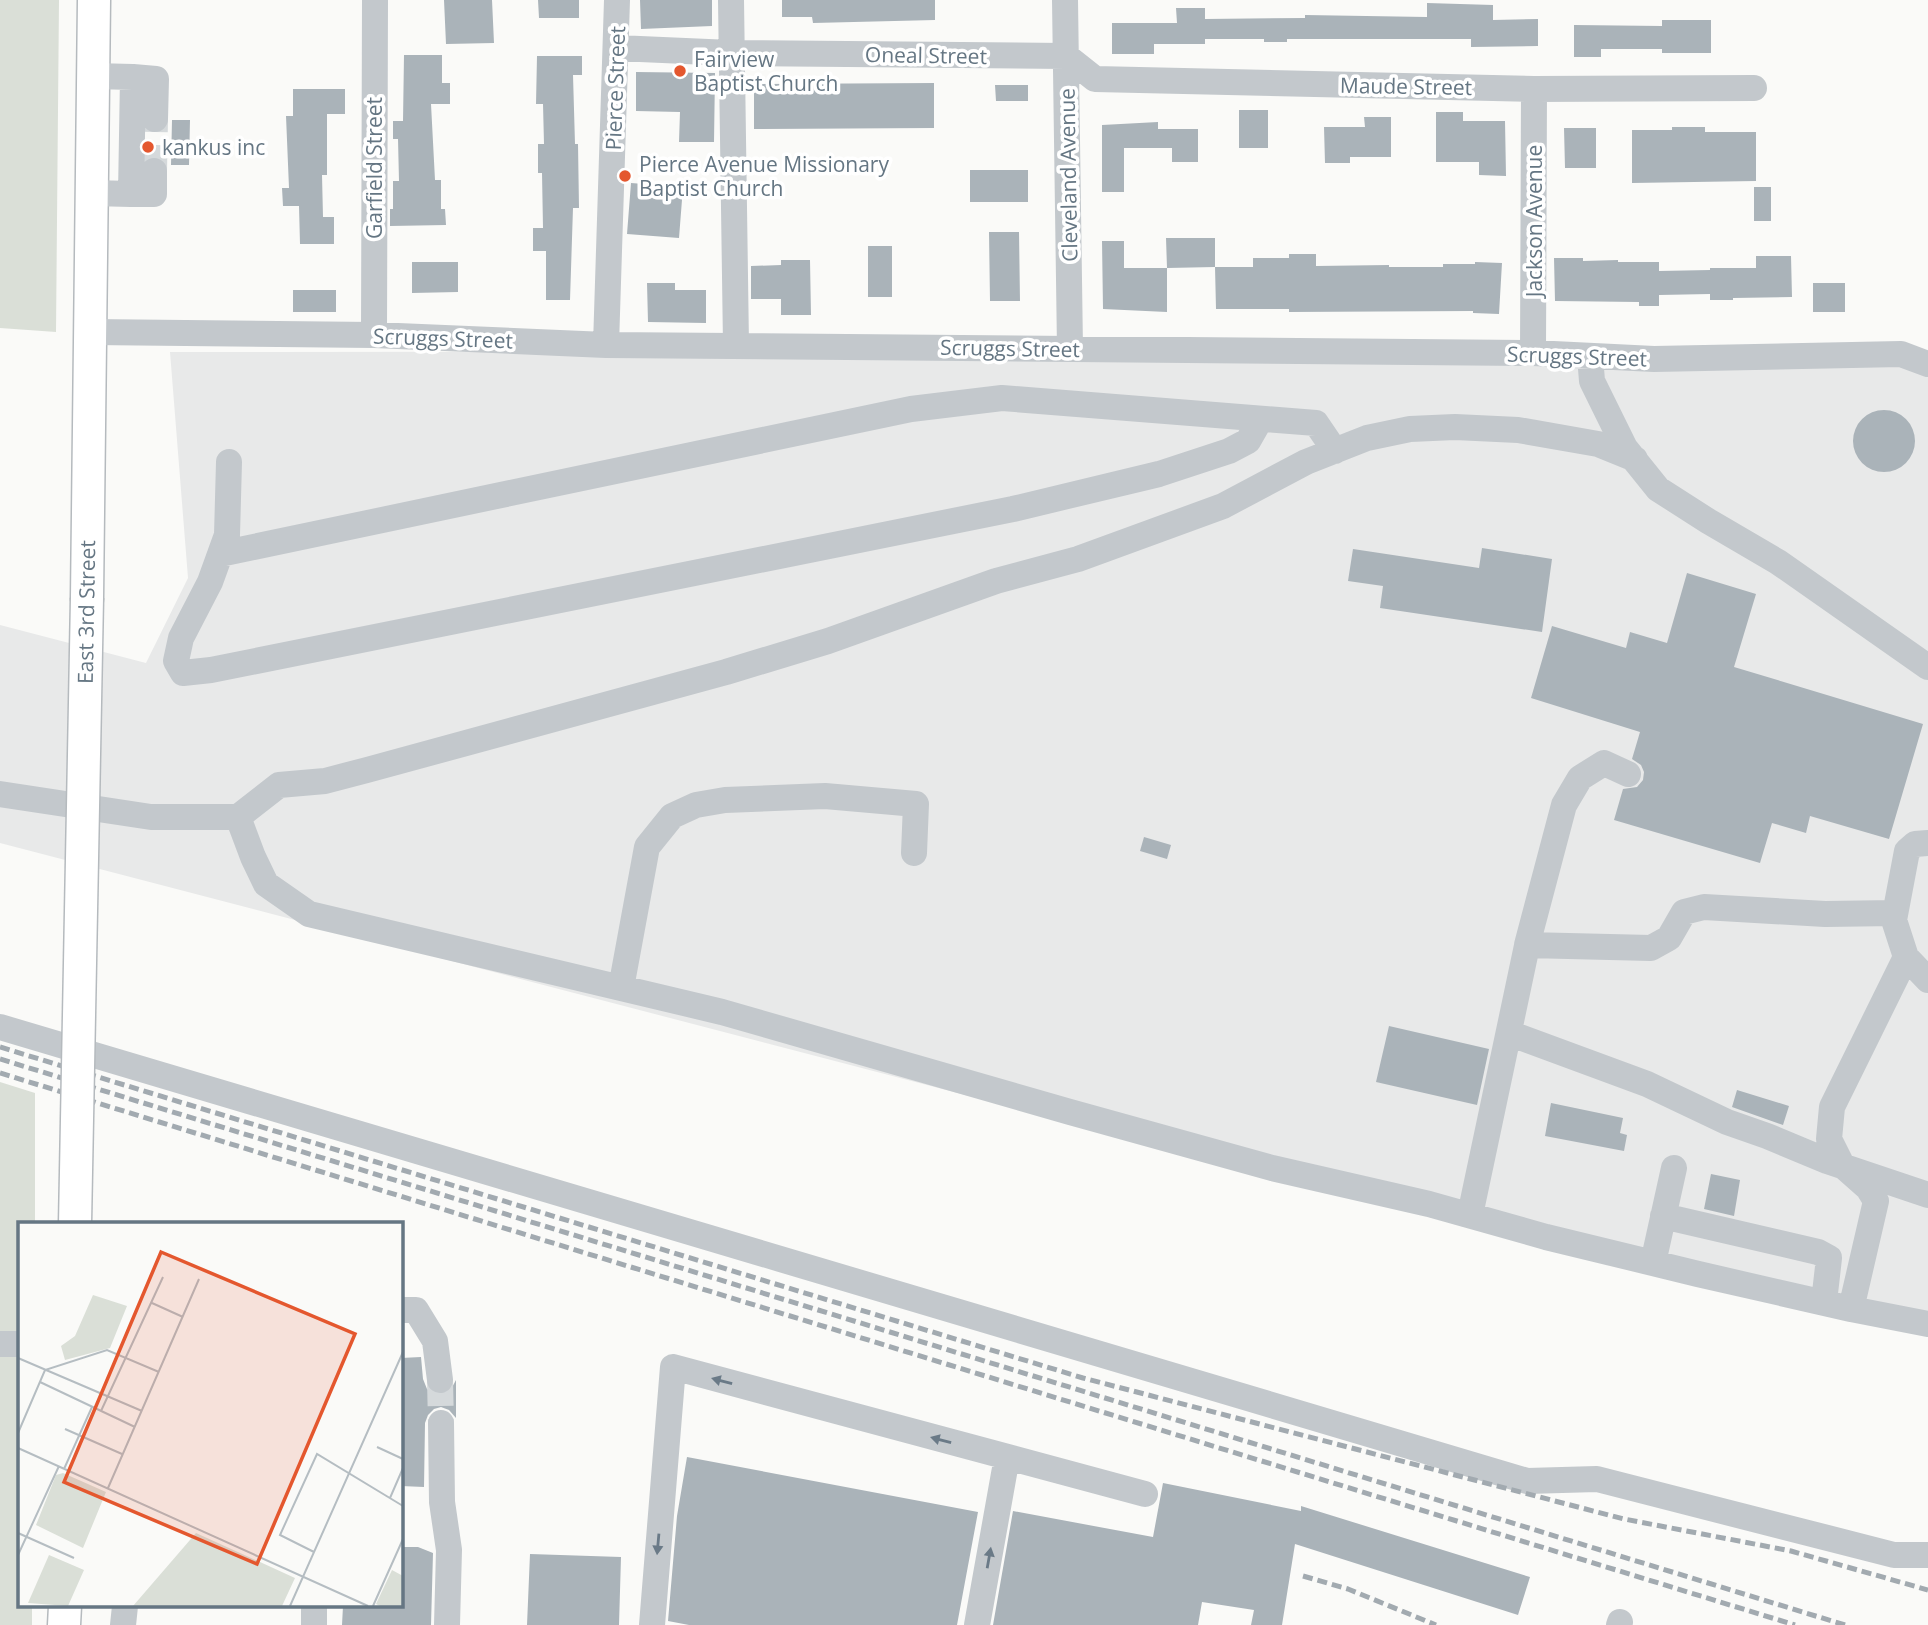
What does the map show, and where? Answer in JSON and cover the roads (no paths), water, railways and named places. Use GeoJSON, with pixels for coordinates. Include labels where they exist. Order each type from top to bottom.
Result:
{"type":"FeatureCollection","features":[{"type":"Feature","properties":{"kind":"main road","name":"East 3rd Street"},"geometry":{"type":"LineString","coordinates":[[75,1222],[87,598],[94,0]]}},
{"type":"Feature","properties":{"kind":"street","name":"Garfield Street"},"geometry":{"type":"LineString","coordinates":[[374,335],[375,0]]}},
{"type":"Feature","properties":{"kind":"street","name":"Pierce Street"},"geometry":{"type":"LineString","coordinates":[[606,345],[617,0]]}},
{"type":"Feature","properties":{"kind":"street"},"geometry":{"type":"LineString","coordinates":[[731,0],[736,345]]}},
{"type":"Feature","properties":{"kind":"street","name":"Cleveland Avenue"},"geometry":{"type":"LineString","coordinates":[[1065,0],[1070,349]]}},
{"type":"Feature","properties":{"kind":"street","name":"Oneal Street"},"geometry":{"type":"LineString","coordinates":[[617,48],[1066,56]]}},
{"type":"Feature","properties":{"kind":"street","name":"Maude Street"},"geometry":{"type":"LineString","coordinates":[[1066,56],[1095,79],[1534,89],[1754,88]]}},
{"type":"Feature","properties":{"kind":"street"},"geometry":{"type":"LineString","coordinates":[[93,76],[156,79],[155,119]]}},
{"type":"Feature","properties":{"kind":"street"},"geometry":{"type":"LineString","coordinates":[[131,194],[132,77]]}},
{"type":"Feature","properties":{"kind":"street","name":"Jackson Avenue"},"geometry":{"type":"LineString","coordinates":[[1533,353],[1534,89]]}},
{"type":"Feature","properties":{"kind":"street"},"geometry":{"type":"LineString","coordinates":[[92,193],[154,194],[154,172]]}},
{"type":"Feature","properties":{"kind":"street","name":"Scruggs Street"},"geometry":{"type":"LineString","coordinates":[[91,332],[374,335],[606,345],[1533,353],[1654,359],[1901,354],[1928,364]]}},
{"type":"Feature","properties":{"kind":"street"},"geometry":{"type":"LineString","coordinates":[[1590,356],[1592,382],[1625,448],[1658,488],[1778,562],[1928,667]]}},
{"type":"Feature","properties":{"kind":"street"},"geometry":{"type":"LineString","coordinates":[[220,554],[911,409],[1002,397],[1316,423],[1335,451]]}},
{"type":"Feature","properties":{"kind":"street"},"geometry":{"type":"LineString","coordinates":[[229,462],[227,535],[210,582],[181,638],[176,661],[183,673],[211,670],[1013,509],[1159,474],[1229,451],[1248,441],[1260,420]]}},
{"type":"Feature","properties":{"kind":"street"},"geometry":{"type":"LineString","coordinates":[[0,794],[151,817],[238,817],[279,785],[357,773],[726,671],[851,634],[996,581],[1078,559],[1223,506],[1306,462],[1367,438],[1410,429],[1455,427],[1518,430],[1598,444],[1635,459]]}},
{"type":"Feature","properties":{"kind":"street"},"geometry":{"type":"LineString","coordinates":[[1470,1215],[1527,945],[1564,805],[1580,778],[1604,763],[1628,774]]}},
{"type":"Feature","properties":{"kind":"street"},"geometry":{"type":"LineString","coordinates":[[621,988],[647,847],[672,816],[696,805],[738,800],[825,796],[916,804],[914,853]]}},
{"type":"Feature","properties":{"kind":"street"},"geometry":{"type":"LineString","coordinates":[[238,817],[253,858],[267,884],[309,914],[722,1012],[1272,1168],[1429,1203],[1653,1262],[1851,1309],[1928,1324]]}},
{"type":"Feature","properties":{"kind":"street"},"geometry":{"type":"LineString","coordinates":[[1928,843],[1915,844],[1908,851],[1894,920],[1906,957],[1928,980]]}},
{"type":"Feature","properties":{"kind":"street"},"geometry":{"type":"LineString","coordinates":[[1527,945],[1651,948],[1669,938],[1684,912],[1704,906],[1825,914],[1895,913]]}},
{"type":"Feature","properties":{"kind":"street"},"geometry":{"type":"LineString","coordinates":[[1851,1309],[1876,1201],[1868,1188],[1842,1165],[1829,1139],[1832,1107],[1906,957]]}},
{"type":"Feature","properties":{"kind":"street"},"geometry":{"type":"LineString","coordinates":[[0,1027],[1527,1481],[1597,1479],[1894,1555],[1928,1555]]}},
{"type":"Feature","properties":{"kind":"street"},"geometry":{"type":"LineString","coordinates":[[1508,1033],[1647,1084],[1727,1122],[1827,1161],[1928,1195]]}},
{"type":"Feature","properties":{"kind":"street"},"geometry":{"type":"LineString","coordinates":[[1653,1262],[1674,1168]]}},
{"type":"Feature","properties":{"kind":"street"},"geometry":{"type":"LineString","coordinates":[[1664,1216],[1818,1252],[1829,1258],[1824,1302]]}},
{"type":"Feature","properties":{"kind":"street"},"geometry":{"type":"LineString","coordinates":[[402,1310],[416,1310],[435,1341],[440,1380]]}},
{"type":"Feature","properties":{"kind":"street"},"geometry":{"type":"LineString","coordinates":[[0,1344],[18,1344]]}},
{"type":"Feature","properties":{"kind":"street"},"geometry":{"type":"LineString","coordinates":[[652,1625],[673,1367],[1144,1494]]}},
{"type":"Feature","properties":{"kind":"street"},"geometry":{"type":"LineString","coordinates":[[441,1423],[442,1502],[449,1550],[447,1625]]}},
{"type":"Feature","properties":{"kind":"street"},"geometry":{"type":"LineString","coordinates":[[977,1625],[1007,1457]]}},
{"type":"Feature","properties":{"kind":"tunnel"},"geometry":{"type":"LineString","coordinates":[[154,171],[155,119]]}},
{"type":"Feature","properties":{"kind":"tunnel"},"geometry":{"type":"LineString","coordinates":[[440,1380],[441,1423]]}},
{"type":"Feature","properties":{"kind":"railway"},"geometry":{"type":"LineString","coordinates":[[0,1047],[1083,1378],[1624,1519],[1791,1551],[1928,1590]]}},
{"type":"Feature","properties":{"kind":"railway"},"geometry":{"type":"LineString","coordinates":[[0,1059],[1845,1625]]}},
{"type":"Feature","properties":{"kind":"railway"},"geometry":{"type":"LineString","coordinates":[[0,1073],[1795,1625]]}},
{"type":"Feature","properties":{"kind":"railway"},"geometry":{"type":"LineString","coordinates":[[1303,1576],[1348,1589],[1436,1625]]}},
{"type":"Feature","properties":{"kind":"place","name":"Fairview Baptist Church"},"geometry":{"type":"Point","coordinates":[680,71]}},
{"type":"Feature","properties":{"kind":"place","name":"kankus inc"},"geometry":{"type":"Point","coordinates":[148,147]}},
{"type":"Feature","properties":{"kind":"place","name":"Pierce Avenue Missionary Baptist Church"},"geometry":{"type":"Point","coordinates":[625,176]}}]}
